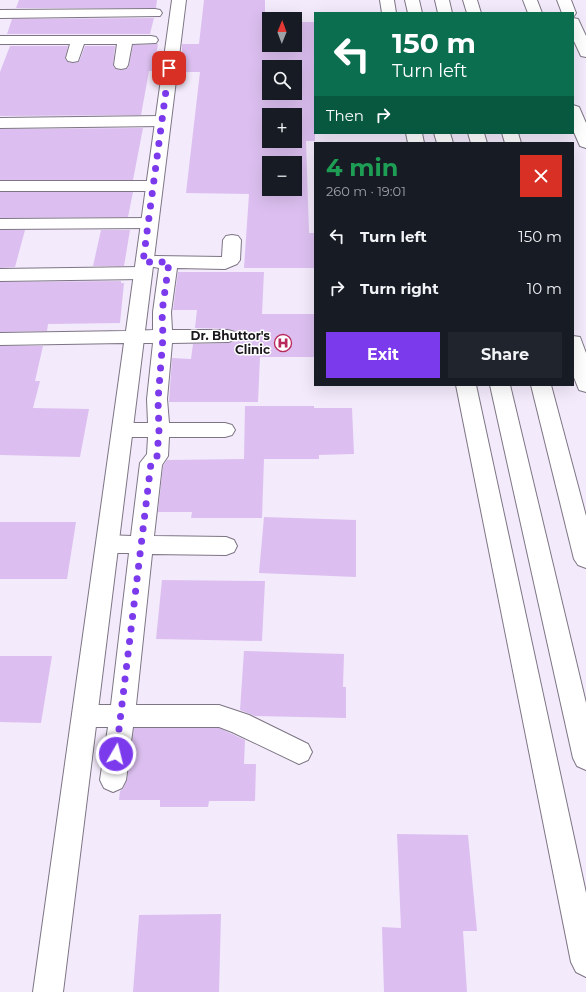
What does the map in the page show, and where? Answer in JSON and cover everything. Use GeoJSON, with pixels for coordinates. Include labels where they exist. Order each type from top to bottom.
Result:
{"type":"FeatureCollection","features":[{"type":"Feature","properties":{"kind":"main road"},"geometry":{"type":"LineString","coordinates":[[1,17],[9,0]]}},
{"type":"Feature","properties":{"kind":"main road"},"geometry":{"type":"LineString","coordinates":[[48,992],[178,0]]}},
{"type":"Feature","properties":{"kind":"main road"},"geometry":{"type":"LineString","coordinates":[[387,0],[389,12]]}},
{"type":"Feature","properties":{"kind":"main road"},"geometry":{"type":"LineString","coordinates":[[412,0],[415,12]]}},
{"type":"Feature","properties":{"kind":"main road"},"geometry":{"type":"LineString","coordinates":[[442,0],[446,12]]}},
{"type":"Feature","properties":{"kind":"main road"},"geometry":{"type":"LineString","coordinates":[[470,0],[474,12]]}},
{"type":"Feature","properties":{"kind":"main road"},"geometry":{"type":"LineString","coordinates":[[530,0],[535,12]]}},
{"type":"Feature","properties":{"kind":"main road"},"geometry":{"type":"LineString","coordinates":[[564,0],[569,12]]}},
{"type":"Feature","properties":{"kind":"main road"},"geometry":{"type":"LineString","coordinates":[[1,17],[87,7],[124,7],[155,13]]}},
{"type":"Feature","properties":{"kind":"main road"},"geometry":{"type":"LineString","coordinates":[[574,24],[586,53]]}},
{"type":"Feature","properties":{"kind":"main road"},"geometry":{"type":"LineString","coordinates":[[0,40],[151,40]]}},
{"type":"Feature","properties":{"kind":"main road"},"geometry":{"type":"LineString","coordinates":[[73,58],[78,40]]}},
{"type":"Feature","properties":{"kind":"main road"},"geometry":{"type":"LineString","coordinates":[[121,65],[125,40]]}},
{"type":"Feature","properties":{"kind":"main road"},"geometry":{"type":"LineString","coordinates":[[574,113],[586,143]]}},
{"type":"Feature","properties":{"kind":"main road"},"geometry":{"type":"LineString","coordinates":[[0,123],[162,121]]}},
{"type":"Feature","properties":{"kind":"main road"},"geometry":{"type":"LineString","coordinates":[[0,186],[154,186]]}},
{"type":"Feature","properties":{"kind":"main road"},"geometry":{"type":"LineString","coordinates":[[0,224],[149,223]]}},
{"type":"Feature","properties":{"kind":"main road"},"geometry":{"type":"LineString","coordinates":[[0,274],[142,267],[169,262],[225,263],[231,260],[232,240]]}},
{"type":"Feature","properties":{"kind":"main road"},"geometry":{"type":"LineString","coordinates":[[113,780],[122,716],[151,463],[157,456],[159,430],[158,400],[163,337],[162,312],[169,262]]}},
{"type":"Feature","properties":{"kind":"main road"},"geometry":{"type":"LineString","coordinates":[[0,339],[228,336]]}},
{"type":"Feature","properties":{"kind":"main road"},"geometry":{"type":"LineString","coordinates":[[574,345],[586,385]]}},
{"type":"Feature","properties":{"kind":"main road"},"geometry":{"type":"LineString","coordinates":[[466,386],[586,962]]}},
{"type":"Feature","properties":{"kind":"main road"},"geometry":{"type":"LineString","coordinates":[[500,386],[586,758]]}},
{"type":"Feature","properties":{"kind":"main road"},"geometry":{"type":"LineString","coordinates":[[541,386],[586,560]]}},
{"type":"Feature","properties":{"kind":"main road"},"geometry":{"type":"LineString","coordinates":[[122,430],[225,430]]}},
{"type":"Feature","properties":{"kind":"main road"},"geometry":{"type":"LineString","coordinates":[[107,544],[226,546]]}},
{"type":"Feature","properties":{"kind":"main road"},"geometry":{"type":"LineString","coordinates":[[85,716],[219,716],[240,723],[299,752]]}},
{"type":"Feature","properties":{"kind":"building"},"geometry":{"type":"Polygon","coordinates":[[[19,0],[157,0],[156,8],[16,8],[19,0]]]}},
{"type":"Feature","properties":{"kind":"building"},"geometry":{"type":"Polygon","coordinates":[[[204,0],[265,0],[265,12],[262,12],[262,52],[302,52],[302,22],[314,22],[315,141],[306,141],[309,233],[314,233],[314,268],[244,268],[249,194],[186,193],[200,72],[182,72],[182,44],[199,44],[204,0]]]}},
{"type":"Feature","properties":{"kind":"building"},"geometry":{"type":"Polygon","coordinates":[[[154,18],[150,34],[7,34],[12,19],[154,18]]]}},
{"type":"Feature","properties":{"kind":"building"},"geometry":{"type":"Polygon","coordinates":[[[158,44],[153,71],[149,71],[141,115],[0,116],[0,72],[10,46],[68,46],[65,59],[68,62],[73,63],[79,62],[85,46],[115,46],[113,66],[116,69],[121,70],[126,69],[129,66],[133,45],[158,44]]]}},
{"type":"Feature","properties":{"kind":"building"},"geometry":{"type":"Polygon","coordinates":[[[143,128],[133,180],[0,180],[0,129],[143,128]]]}},
{"type":"Feature","properties":{"kind":"building"},"geometry":{"type":"Polygon","coordinates":[[[0,192],[133,192],[128,217],[0,218],[0,192]]]}},
{"type":"Feature","properties":{"kind":"building"},"geometry":{"type":"Polygon","coordinates":[[[0,230],[25,230],[15,267],[0,268],[0,230]]]}},
{"type":"Feature","properties":{"kind":"building"},"geometry":{"type":"Polygon","coordinates":[[[101,230],[130,230],[124,266],[93,266],[101,230]]]}},
{"type":"Feature","properties":{"kind":"building"},"geometry":{"type":"Polygon","coordinates":[[[178,272],[264,272],[262,314],[314,314],[314,357],[260,357],[258,402],[169,402],[172,358],[191,359],[193,344],[228,343],[235,341],[240,336],[235,331],[228,329],[195,328],[197,310],[173,310],[178,272]]]}},
{"type":"Feature","properties":{"kind":"building"},"geometry":{"type":"Polygon","coordinates":[[[121,281],[121,283],[124,283],[120,323],[48,324],[47,331],[0,332],[0,282],[121,281]]]}},
{"type":"Feature","properties":{"kind":"building"},"geometry":{"type":"Polygon","coordinates":[[[0,346],[43,346],[35,381],[40,381],[33,408],[89,409],[80,457],[0,455],[0,346]]]}},
{"type":"Feature","properties":{"kind":"building"},"geometry":{"type":"Polygon","coordinates":[[[245,406],[314,406],[314,408],[352,408],[354,454],[319,455],[319,459],[264,459],[262,518],[191,518],[192,512],[158,512],[163,466],[167,460],[244,459],[245,406]]]}},
{"type":"Feature","properties":{"kind":"building"},"geometry":{"type":"Polygon","coordinates":[[[264,517],[356,520],[356,577],[259,573],[264,517]]]}},
{"type":"Feature","properties":{"kind":"building"},"geometry":{"type":"Polygon","coordinates":[[[0,522],[76,522],[67,579],[0,579],[0,522]]]}},
{"type":"Feature","properties":{"kind":"building"},"geometry":{"type":"Polygon","coordinates":[[[162,580],[265,581],[262,641],[156,639],[162,580]]]}},
{"type":"Feature","properties":{"kind":"building"},"geometry":{"type":"Polygon","coordinates":[[[244,651],[344,654],[343,687],[346,687],[346,718],[255,716],[240,710],[244,651]]]}},
{"type":"Feature","properties":{"kind":"building"},"geometry":{"type":"Polygon","coordinates":[[[0,656],[52,656],[41,723],[0,722],[0,656]]]}},
{"type":"Feature","properties":{"kind":"building"},"geometry":{"type":"Polygon","coordinates":[[[134,728],[219,728],[245,740],[244,764],[256,764],[255,801],[209,801],[208,807],[160,807],[160,800],[119,800],[120,791],[123,789],[127,780],[134,728]]]}},
{"type":"Feature","properties":{"kind":"building"},"geometry":{"type":"Polygon","coordinates":[[[397,834],[468,835],[477,931],[463,931],[467,992],[384,992],[382,927],[401,928],[397,834]]]}},
{"type":"Feature","properties":{"kind":"building"},"geometry":{"type":"Polygon","coordinates":[[[221,914],[219,992],[133,992],[139,915],[221,914]]]}},
{"type":"Feature","properties":{"kind":"place","name":"Dr. Bhuttor's Clinic"},"geometry":{"type":"Point","coordinates":[283,343]}},
{"type":"Feature","properties":{"kind":"route"},"geometry":{"type":"LineString","coordinates":[[116,754],[122,716],[151,463],[157,456],[159,430],[158,400],[163,337],[162,312],[169,262],[143,262],[169,68]]}}]}
